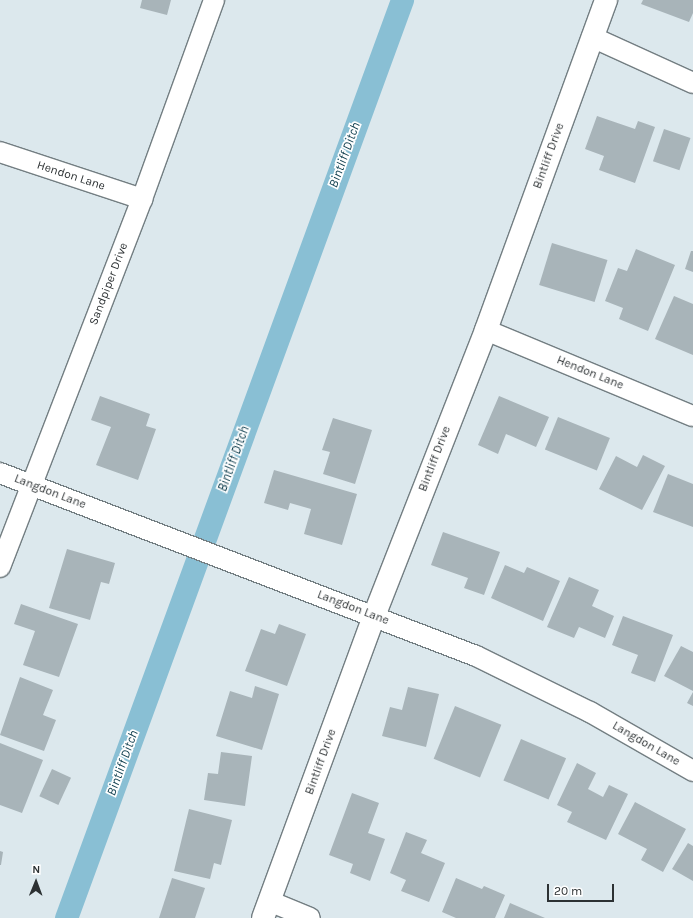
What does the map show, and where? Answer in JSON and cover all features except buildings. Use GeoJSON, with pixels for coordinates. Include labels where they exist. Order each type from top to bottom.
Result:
{"type":"FeatureCollection","features":[{"type":"Feature","properties":{"kind":"street","name":"Sandpiper Drive"},"geometry":{"type":"LineString","coordinates":[[0,567],[142,199],[214,0]]}},
{"type":"Feature","properties":{"kind":"street","name":"Bintliff Drive"},"geometry":{"type":"LineString","coordinates":[[266,910],[374,616],[486,330],[606,0]]}},
{"type":"Feature","properties":{"kind":"street"},"geometry":{"type":"LineString","coordinates":[[592,37],[693,83]]}},
{"type":"Feature","properties":{"kind":"street","name":"Hendon Lane"},"geometry":{"type":"LineString","coordinates":[[0,152],[142,199]]}},
{"type":"Feature","properties":{"kind":"street","name":"Hendon Lane"},"geometry":{"type":"LineString","coordinates":[[486,330],[693,416]]}},
{"type":"Feature","properties":{"kind":"street","name":"Langdon Lane"},"geometry":{"type":"LineString","coordinates":[[0,473],[476,656],[590,712],[693,770]]}},
{"type":"Feature","properties":{"kind":"street"},"geometry":{"type":"LineString","coordinates":[[266,910],[310,918]]}},
{"type":"Feature","properties":{"kind":"waterway","name":"Bintliff Ditch"},"geometry":{"type":"LineString","coordinates":[[66,918],[402,0]]}}]}
